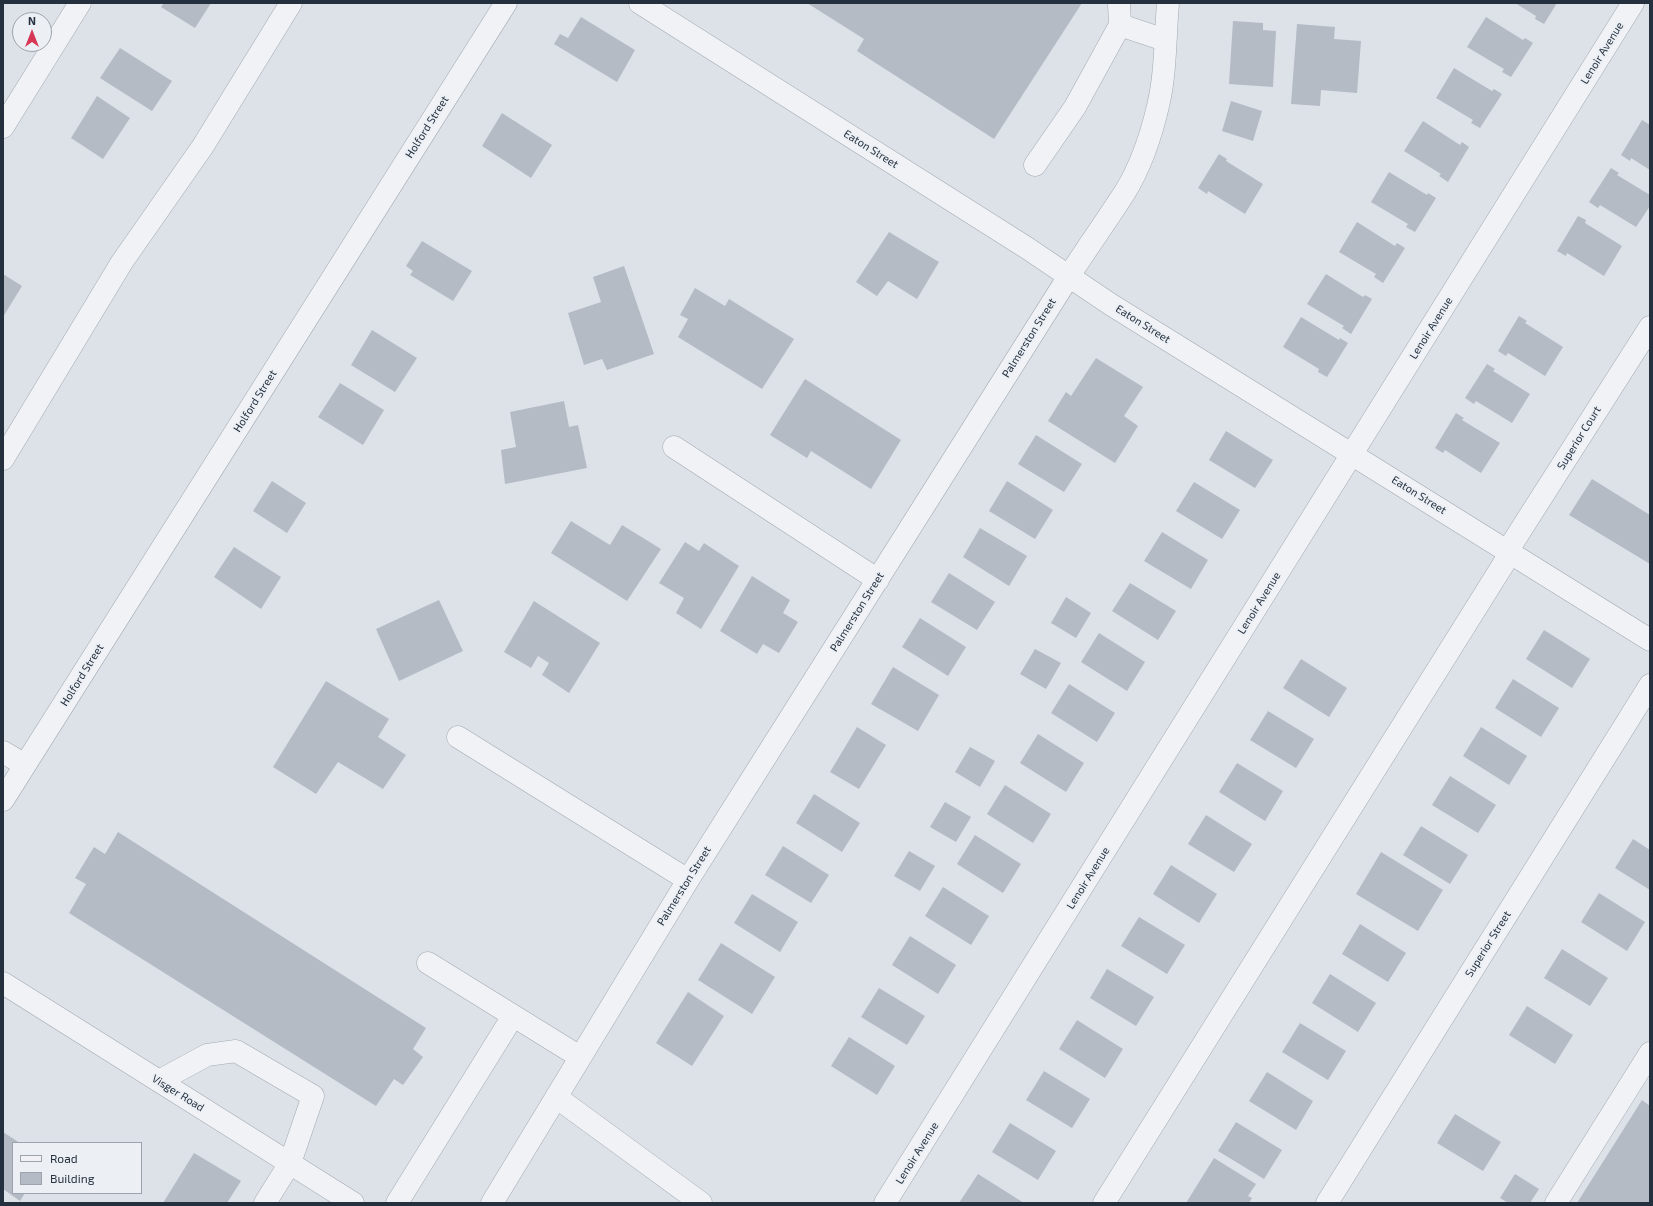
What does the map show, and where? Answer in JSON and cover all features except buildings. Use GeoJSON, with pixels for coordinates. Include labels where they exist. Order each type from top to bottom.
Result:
{"type":"FeatureCollection","features":[{"type":"Feature","properties":{"kind":"street"},"geometry":{"type":"LineString","coordinates":[[3,127],[80,3]]}},
{"type":"Feature","properties":{"kind":"street"},"geometry":{"type":"LineString","coordinates":[[3,459],[122,262],[203,146],[291,3]]}},
{"type":"Feature","properties":{"kind":"street","name":"Holford Street"},"geometry":{"type":"LineString","coordinates":[[3,800],[506,3]]}},
{"type":"Feature","properties":{"kind":"street","name":"Eaton Street"},"geometry":{"type":"LineString","coordinates":[[640,3],[1020,243],[1110,304],[1650,640]]}},
{"type":"Feature","properties":{"kind":"street"},"geometry":{"type":"LineString","coordinates":[[1035,165],[1075,107],[1120,25],[1119,3]]}},
{"type":"Feature","properties":{"kind":"street","name":"Palmerston Street"},"geometry":{"type":"LineString","coordinates":[[492,1203],[688,880],[1069,276],[1126,191],[1150,135],[1158,105],[1163,75],[1168,3]]}},
{"type":"Feature","properties":{"kind":"street","name":"Lenoir Avenue"},"geometry":{"type":"LineString","coordinates":[[885,1203],[1634,3]]}},
{"type":"Feature","properties":{"kind":"street"},"geometry":{"type":"LineString","coordinates":[[1120,25],[1165,40]]}},
{"type":"Feature","properties":{"kind":"street","name":"Superior Court"},"geometry":{"type":"LineString","coordinates":[[1104,1203],[1650,327]]}},
{"type":"Feature","properties":{"kind":"street"},"geometry":{"type":"LineString","coordinates":[[674,447],[878,580]]}},
{"type":"Feature","properties":{"kind":"street","name":"Superior Street"},"geometry":{"type":"LineString","coordinates":[[1327,1203],[1650,685]]}},
{"type":"Feature","properties":{"kind":"street"},"geometry":{"type":"LineString","coordinates":[[458,737],[688,880]]}},
{"type":"Feature","properties":{"kind":"street"},"geometry":{"type":"LineString","coordinates":[[3,752],[25,765]]}},
{"type":"Feature","properties":{"kind":"street"},"geometry":{"type":"LineString","coordinates":[[428,963],[580,1058]]}},
{"type":"Feature","properties":{"kind":"street","name":"Visger Road"},"geometry":{"type":"LineString","coordinates":[[3,983],[353,1203]]}},
{"type":"Feature","properties":{"kind":"street"},"geometry":{"type":"LineString","coordinates":[[397,1203],[513,1016]]}},
{"type":"Feature","properties":{"kind":"street"},"geometry":{"type":"LineString","coordinates":[[159,1081],[207,1054],[236,1051],[313,1096],[290,1163],[265,1203]]}},
{"type":"Feature","properties":{"kind":"street"},"geometry":{"type":"LineString","coordinates":[[1556,1203],[1650,1053]]}},
{"type":"Feature","properties":{"kind":"street"},"geometry":{"type":"LineString","coordinates":[[556,1097],[701,1203]]}}]}
